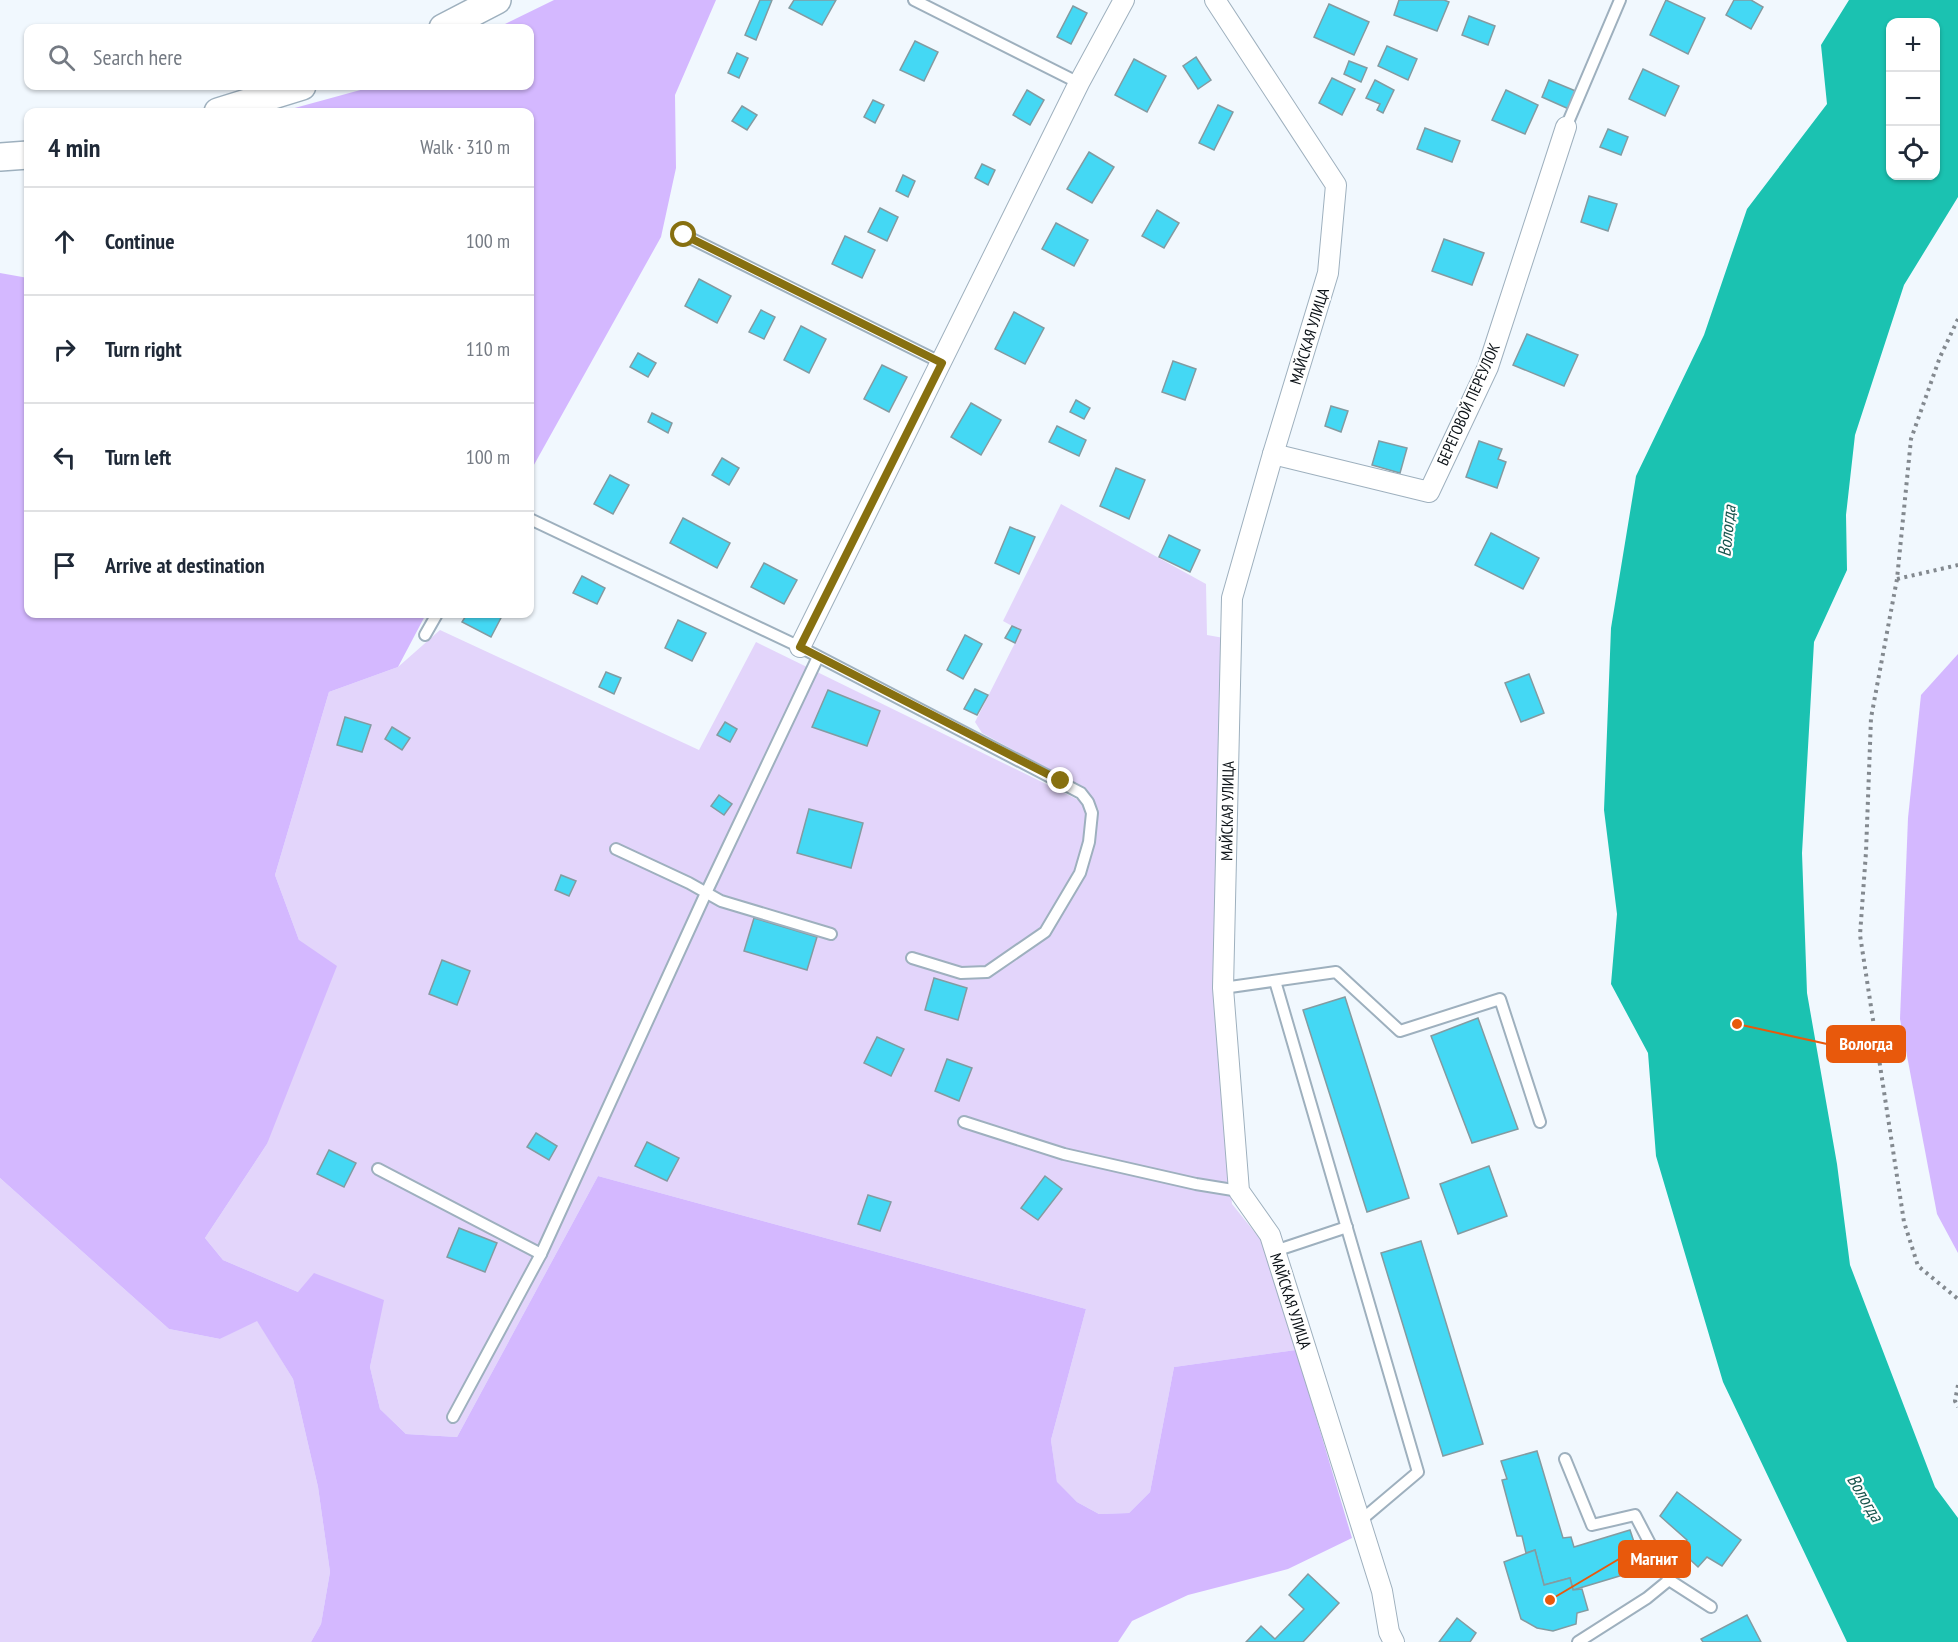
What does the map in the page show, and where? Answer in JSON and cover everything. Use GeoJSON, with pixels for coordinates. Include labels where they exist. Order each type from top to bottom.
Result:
{"type":"FeatureCollection","features":[{"type":"Feature","properties":{"kind":"street"},"geometry":{"type":"LineString","coordinates":[[451,24],[497,0]]}},
{"type":"Feature","properties":{"kind":"street"},"geometry":{"type":"LineString","coordinates":[[800,647],[1079,83],[1124,0]]}},
{"type":"Feature","properties":{"kind":"street","name":"МАЙСКАЯ УЛИЦА"},"geometry":{"type":"LineString","coordinates":[[1215,0],[1336,185],[1328,273],[1232,598],[1222,988],[1239,1191],[1270,1235],[1382,1591],[1389,1632],[1394,1642]]}},
{"type":"Feature","properties":{"kind":"street"},"geometry":{"type":"LineString","coordinates":[[231,108],[289,90]]}},
{"type":"Feature","properties":{"kind":"street","name":"БЕРЕГОВОЙ ПЕРЕУЛОК"},"geometry":{"type":"LineString","coordinates":[[1273,454],[1429,492],[1488,367],[1566,127]]}},
{"type":"Feature","properties":{"kind":"street"},"geometry":{"type":"LineString","coordinates":[[0,157],[24,155]]}},
{"type":"Feature","properties":{"kind":"lane"},"geometry":{"type":"LineString","coordinates":[[914,0],[1079,83]]}},
{"type":"Feature","properties":{"kind":"lane"},"geometry":{"type":"LineString","coordinates":[[1566,127],[1620,0]]}},
{"type":"Feature","properties":{"kind":"lane"},"geometry":{"type":"LineString","coordinates":[[684,235],[942,363]]}},
{"type":"Feature","properties":{"kind":"lane"},"geometry":{"type":"LineString","coordinates":[[534,521],[800,647],[1081,793],[1092,813],[1089,842],[1080,873],[1045,932],[987,972],[961,973],[912,958]]}},
{"type":"Feature","properties":{"kind":"lane"},"geometry":{"type":"LineString","coordinates":[[425,635],[435,618]]}},
{"type":"Feature","properties":{"kind":"lane"},"geometry":{"type":"LineString","coordinates":[[453,1417],[541,1254],[706,893],[818,657]]}},
{"type":"Feature","properties":{"kind":"lane"},"geometry":{"type":"LineString","coordinates":[[616,849],[689,883],[721,901],[831,934]]}},
{"type":"Feature","properties":{"kind":"lane"},"geometry":{"type":"LineString","coordinates":[[1222,988],[1336,972],[1400,1031],[1500,999],[1540,1122]]}},
{"type":"Feature","properties":{"kind":"lane"},"geometry":{"type":"LineString","coordinates":[[1275,981],[1418,1472],[1360,1521]]}},
{"type":"Feature","properties":{"kind":"lane"},"geometry":{"type":"LineString","coordinates":[[964,1122],[1064,1154],[1196,1184],[1239,1191]]}},
{"type":"Feature","properties":{"kind":"lane"},"geometry":{"type":"LineString","coordinates":[[378,1169],[541,1254]]}},
{"type":"Feature","properties":{"kind":"lane"},"geometry":{"type":"LineString","coordinates":[[1275,1251],[1347,1227]]}},
{"type":"Feature","properties":{"kind":"lane"},"geometry":{"type":"LineString","coordinates":[[1565,1459],[1592,1525],[1635,1515],[1669,1580],[1711,1607]]}},
{"type":"Feature","properties":{"kind":"lane"},"geometry":{"type":"LineString","coordinates":[[1578,1642],[1647,1598],[1669,1580]]}},
{"type":"Feature","properties":{"kind":"path"},"geometry":{"type":"LineString","coordinates":[[1958,319],[1940,357],[1911,439],[1897,579],[1871,718],[1860,935],[1904,1222],[1918,1266],[1958,1299]]}},
{"type":"Feature","properties":{"kind":"path"},"geometry":{"type":"LineString","coordinates":[[1897,579],[1958,565]]}},
{"type":"Feature","properties":{"kind":"path"},"geometry":{"type":"LineString","coordinates":[[1958,1384],[1955,1401],[1958,1407]]}},
{"type":"Feature","properties":{"kind":"shaded area"},"geometry":{"type":"Polygon","coordinates":[[[554,0],[716,0],[675,95],[676,168],[661,237],[534,465],[534,108],[295,108],[360,90],[534,90],[534,24],[505,24],[554,0]]]}},
{"type":"Feature","properties":{"kind":"shaded area"},"geometry":{"type":"Polygon","coordinates":[[[0,273],[24,277],[24,618],[424,618],[398,667],[329,692],[275,875],[299,940],[337,966],[267,1144],[205,1238],[223,1260],[298,1292],[314,1273],[384,1300],[370,1367],[380,1409],[406,1434],[457,1437],[598,1176],[1086,1309],[1051,1440],[1057,1482],[1077,1502],[1099,1514],[1129,1513],[1150,1492],[1174,1367],[1296,1350],[1352,1538],[1288,1569],[1188,1595],[1132,1621],[1118,1642],[311,1642],[321,1624],[330,1572],[318,1487],[293,1379],[257,1321],[220,1339],[169,1329],[0,1178],[0,273]]]}},
{"type":"Feature","properties":{"kind":"shaded area"},"geometry":{"type":"Polygon","coordinates":[[[1061,504],[1206,584],[1207,635],[1224,638],[1216,988],[1232,1204],[1261,1240],[1296,1350],[1174,1367],[1150,1492],[1129,1513],[1099,1514],[1077,1502],[1057,1483],[1051,1440],[1086,1309],[598,1176],[457,1437],[406,1434],[380,1409],[370,1367],[383,1300],[298,1292],[223,1260],[205,1238],[267,1144],[299,940],[275,875],[329,692],[398,667],[440,630],[699,750],[756,642],[1099,810],[1084,790],[1073,782],[982,733],[975,722],[1021,631],[1003,621],[1061,504]]]}},
{"type":"Feature","properties":{"kind":"shaded area"},"geometry":{"type":"Polygon","coordinates":[[[1958,654],[1958,1253],[1937,1214],[1900,1019],[1908,818],[1921,695],[1958,654]]]}},
{"type":"Feature","properties":{"kind":"shaded area"},"geometry":{"type":"Polygon","coordinates":[[[0,1178],[169,1329],[220,1339],[257,1320],[293,1379],[318,1487],[330,1572],[321,1624],[311,1642],[0,1642],[0,1178]]]}},
{"type":"Feature","properties":{"kind":"water"},"geometry":{"type":"Polygon","coordinates":[[[1849,0],[1958,0],[1958,197],[1904,285],[1855,435],[1846,515],[1847,570],[1814,642],[1802,853],[1807,993],[1837,1164],[1850,1265],[1935,1487],[1958,1518],[1958,1642],[1847,1642],[1723,1382],[1656,1156],[1648,1053],[1611,984],[1617,914],[1604,810],[1611,628],[1636,476],[1704,335],[1747,209],[1827,104],[1821,45],[1849,0]]]}},
{"type":"Feature","properties":{"kind":"building"},"geometry":{"type":"Polygon","coordinates":[[[760,0],[772,0],[756,40],[745,35],[760,0]]]}},
{"type":"Feature","properties":{"kind":"building"},"geometry":{"type":"Polygon","coordinates":[[[794,0],[836,0],[822,25],[789,8],[794,0]]]}},
{"type":"Feature","properties":{"kind":"building"},"geometry":{"type":"Polygon","coordinates":[[[1399,0],[1449,2],[1437,31],[1394,15],[1399,0]]]}},
{"type":"Feature","properties":{"kind":"building"},"geometry":{"type":"Polygon","coordinates":[[[1666,0],[1705,18],[1688,54],[1650,35],[1666,0]]]}},
{"type":"Feature","properties":{"kind":"building"},"geometry":{"type":"Polygon","coordinates":[[[1734,0],[1751,0],[1763,7],[1751,29],[1726,15],[1734,0]]]}},
{"type":"Feature","properties":{"kind":"building"},"geometry":{"type":"Polygon","coordinates":[[[1329,4],[1369,22],[1354,55],[1314,37],[1329,4]]]}},
{"type":"Feature","properties":{"kind":"building"},"geometry":{"type":"Polygon","coordinates":[[[1073,6],[1087,13],[1071,44],[1057,37],[1073,6]]]}},
{"type":"Feature","properties":{"kind":"building"},"geometry":{"type":"Polygon","coordinates":[[[1469,16],[1495,26],[1488,45],[1462,35],[1469,16]]]}},
{"type":"Feature","properties":{"kind":"building"},"geometry":{"type":"Polygon","coordinates":[[[915,41],[938,52],[924,81],[900,70],[915,41]]]}},
{"type":"Feature","properties":{"kind":"building"},"geometry":{"type":"Polygon","coordinates":[[[1387,46],[1417,59],[1408,80],[1378,66],[1387,46]]]}},
{"type":"Feature","properties":{"kind":"building"},"geometry":{"type":"Polygon","coordinates":[[[737,53],[748,58],[739,78],[728,73],[737,53]]]}},
{"type":"Feature","properties":{"kind":"building"},"geometry":{"type":"Polygon","coordinates":[[[1196,57],[1211,80],[1198,89],[1183,66],[1196,57]]]}},
{"type":"Feature","properties":{"kind":"building"},"geometry":{"type":"Polygon","coordinates":[[[1134,59],[1166,76],[1147,112],[1115,95],[1134,59]]]}},
{"type":"Feature","properties":{"kind":"building"},"geometry":{"type":"Polygon","coordinates":[[[1349,61],[1367,68],[1361,82],[1344,74],[1349,61]]]}},
{"type":"Feature","properties":{"kind":"building"},"geometry":{"type":"Polygon","coordinates":[[[1643,69],[1679,86],[1665,116],[1629,99],[1643,69]]]}},
{"type":"Feature","properties":{"kind":"building"},"geometry":{"type":"Polygon","coordinates":[[[1332,78],[1355,89],[1342,115],[1319,103],[1332,78]]]}},
{"type":"Feature","properties":{"kind":"building"},"geometry":{"type":"Polygon","coordinates":[[[1375,80],[1394,90],[1383,113],[1377,110],[1380,104],[1366,98],[1375,80]]]}},
{"type":"Feature","properties":{"kind":"building"},"geometry":{"type":"Polygon","coordinates":[[[1549,80],[1578,92],[1571,110],[1542,97],[1549,80]]]}},
{"type":"Feature","properties":{"kind":"building"},"geometry":{"type":"Polygon","coordinates":[[[1027,90],[1044,100],[1030,125],[1013,115],[1027,90]]]}},
{"type":"Feature","properties":{"kind":"building"},"geometry":{"type":"Polygon","coordinates":[[[1506,90],[1538,105],[1525,134],[1492,120],[1506,90]]]}},
{"type":"Feature","properties":{"kind":"building"},"geometry":{"type":"Polygon","coordinates":[[[873,100],[884,105],[875,123],[864,117],[873,100]]]}},
{"type":"Feature","properties":{"kind":"building"},"geometry":{"type":"Polygon","coordinates":[[[1218,105],[1233,112],[1214,150],[1199,143],[1218,105]]]}},
{"type":"Feature","properties":{"kind":"building"},"geometry":{"type":"Polygon","coordinates":[[[742,106],[757,115],[747,130],[732,121],[742,106]]]}},
{"type":"Feature","properties":{"kind":"building"},"geometry":{"type":"Polygon","coordinates":[[[1425,128],[1460,141],[1452,162],[1417,149],[1425,128]]]}},
{"type":"Feature","properties":{"kind":"building"},"geometry":{"type":"Polygon","coordinates":[[[1608,129],[1628,137],[1621,155],[1600,147],[1608,129]]]}},
{"type":"Feature","properties":{"kind":"building"},"geometry":{"type":"Polygon","coordinates":[[[1089,152],[1114,167],[1092,203],[1067,189],[1089,152]]]}},
{"type":"Feature","properties":{"kind":"building"},"geometry":{"type":"Polygon","coordinates":[[[982,164],[995,170],[988,185],[975,178],[982,164]]]}},
{"type":"Feature","properties":{"kind":"building"},"geometry":{"type":"Polygon","coordinates":[[[903,175],[915,181],[908,197],[896,191],[903,175]]]}},
{"type":"Feature","properties":{"kind":"building"},"geometry":{"type":"Polygon","coordinates":[[[1589,196],[1617,204],[1608,231],[1581,222],[1589,196]]]}},
{"type":"Feature","properties":{"kind":"building"},"geometry":{"type":"Polygon","coordinates":[[[880,208],[898,217],[887,241],[868,232],[880,208]]]}},
{"type":"Feature","properties":{"kind":"building"},"geometry":{"type":"Polygon","coordinates":[[[1157,210],[1179,223],[1164,248],[1142,236],[1157,210]]]}},
{"type":"Feature","properties":{"kind":"building"},"geometry":{"type":"Polygon","coordinates":[[[1056,223],[1088,240],[1074,266],[1042,249],[1056,223]]]}},
{"type":"Feature","properties":{"kind":"building"},"geometry":{"type":"Polygon","coordinates":[[[845,236],[875,250],[862,278],[832,264],[845,236]]]}},
{"type":"Feature","properties":{"kind":"building"},"geometry":{"type":"Polygon","coordinates":[[[1444,239],[1484,253],[1472,285],[1432,271],[1444,239]]]}},
{"type":"Feature","properties":{"kind":"building"},"geometry":{"type":"Polygon","coordinates":[[[699,279],[731,296],[717,323],[685,306],[699,279]]]}},
{"type":"Feature","properties":{"kind":"building"},"geometry":{"type":"Polygon","coordinates":[[[761,310],[775,317],[764,339],[749,332],[761,310]]]}},
{"type":"Feature","properties":{"kind":"building"},"geometry":{"type":"Polygon","coordinates":[[[1014,312],[1044,328],[1025,364],[995,349],[1014,312]]]}},
{"type":"Feature","properties":{"kind":"building"},"geometry":{"type":"Polygon","coordinates":[[[801,326],[826,339],[809,373],[784,360],[801,326]]]}},
{"type":"Feature","properties":{"kind":"building"},"geometry":{"type":"Polygon","coordinates":[[[1527,334],[1578,355],[1564,386],[1513,365],[1527,334]]]}},
{"type":"Feature","properties":{"kind":"building"},"geometry":{"type":"Polygon","coordinates":[[[638,353],[656,363],[648,377],[630,367],[638,353]]]}},
{"type":"Feature","properties":{"kind":"building"},"geometry":{"type":"Polygon","coordinates":[[[1173,361],[1196,369],[1185,400],[1162,392],[1173,361]]]}},
{"type":"Feature","properties":{"kind":"building"},"geometry":{"type":"Polygon","coordinates":[[[882,365],[907,377],[889,412],[864,399],[882,365]]]}},
{"type":"Feature","properties":{"kind":"building"},"geometry":{"type":"Polygon","coordinates":[[[1076,400],[1090,408],[1084,419],[1070,412],[1076,400]]]}},
{"type":"Feature","properties":{"kind":"building"},"geometry":{"type":"Polygon","coordinates":[[[971,403],[1001,420],[981,455],[951,437],[971,403]]]}},
{"type":"Feature","properties":{"kind":"building"},"geometry":{"type":"Polygon","coordinates":[[[1331,406],[1348,411],[1341,432],[1325,426],[1331,406]]]}},
{"type":"Feature","properties":{"kind":"building"},"geometry":{"type":"Polygon","coordinates":[[[652,413],[672,423],[668,433],[648,422],[652,413]]]}},
{"type":"Feature","properties":{"kind":"building"},"geometry":{"type":"Polygon","coordinates":[[[1057,426],[1086,440],[1079,456],[1049,442],[1057,426]]]}},
{"type":"Feature","properties":{"kind":"building"},"geometry":{"type":"Polygon","coordinates":[[[1379,441],[1407,448],[1400,473],[1372,465],[1379,441]]]}},
{"type":"Feature","properties":{"kind":"building"},"geometry":{"type":"Polygon","coordinates":[[[1479,441],[1502,449],[1498,459],[1506,462],[1497,488],[1466,477],[1479,441]]]}},
{"type":"Feature","properties":{"kind":"building"},"geometry":{"type":"Polygon","coordinates":[[[722,458],[739,468],[729,485],[712,475],[722,458]]]}},
{"type":"Feature","properties":{"kind":"building"},"geometry":{"type":"Polygon","coordinates":[[[1116,468],[1145,480],[1129,519],[1100,506],[1116,468]]]}},
{"type":"Feature","properties":{"kind":"building"},"geometry":{"type":"Polygon","coordinates":[[[610,475],[629,485],[613,514],[594,504],[610,475]]]}},
{"type":"Feature","properties":{"kind":"building"},"geometry":{"type":"Polygon","coordinates":[[[683,518],[730,543],[717,568],[670,543],[683,518]]]}},
{"type":"Feature","properties":{"kind":"building"},"geometry":{"type":"Polygon","coordinates":[[[1010,527],[1035,537],[1019,574],[995,563],[1010,527]]]}},
{"type":"Feature","properties":{"kind":"building"},"geometry":{"type":"Polygon","coordinates":[[[1491,533],[1539,558],[1523,589],[1475,565],[1491,533]]]}},
{"type":"Feature","properties":{"kind":"building"},"geometry":{"type":"Polygon","coordinates":[[[1169,535],[1200,550],[1190,572],[1159,557],[1169,535]]]}},
{"type":"Feature","properties":{"kind":"building"},"geometry":{"type":"Polygon","coordinates":[[[764,563],[797,580],[784,604],[751,587],[764,563]]]}},
{"type":"Feature","properties":{"kind":"building"},"geometry":{"type":"Polygon","coordinates":[[[582,576],[605,588],[597,604],[573,593],[582,576]]]}},
{"type":"Feature","properties":{"kind":"building"},"geometry":{"type":"Polygon","coordinates":[[[464,618],[501,618],[491,637],[462,622],[464,618]]]}},
{"type":"Feature","properties":{"kind":"building"},"geometry":{"type":"Polygon","coordinates":[[[678,620],[706,633],[692,661],[665,648],[678,620]]]}},
{"type":"Feature","properties":{"kind":"building"},"geometry":{"type":"Polygon","coordinates":[[[1012,626],[1021,630],[1015,643],[1005,638],[1012,626]]]}},
{"type":"Feature","properties":{"kind":"building"},"geometry":{"type":"Polygon","coordinates":[[[965,635],[982,644],[963,679],[947,670],[965,635]]]}},
{"type":"Feature","properties":{"kind":"building"},"geometry":{"type":"Polygon","coordinates":[[[606,672],[621,678],[614,694],[599,687],[606,672]]]}},
{"type":"Feature","properties":{"kind":"building"},"geometry":{"type":"Polygon","coordinates":[[[1529,674],[1544,713],[1521,722],[1505,683],[1529,674]]]}},
{"type":"Feature","properties":{"kind":"building"},"geometry":{"type":"Polygon","coordinates":[[[975,689],[988,695],[977,715],[964,709],[975,689]]]}},
{"type":"Feature","properties":{"kind":"building"},"geometry":{"type":"Polygon","coordinates":[[[828,690],[880,711],[867,746],[812,727],[828,690]]]}},
{"type":"Feature","properties":{"kind":"building"},"geometry":{"type":"Polygon","coordinates":[[[345,717],[371,725],[362,752],[337,745],[345,717]]]}},
{"type":"Feature","properties":{"kind":"building"},"geometry":{"type":"Polygon","coordinates":[[[725,722],[737,729],[730,742],[717,735],[725,722]]]}},
{"type":"Feature","properties":{"kind":"building"},"geometry":{"type":"Polygon","coordinates":[[[392,727],[410,738],[402,750],[385,739],[392,727]]]}},
{"type":"Feature","properties":{"kind":"building"},"geometry":{"type":"Polygon","coordinates":[[[719,795],[732,804],[724,815],[711,806],[719,795]]]}},
{"type":"Feature","properties":{"kind":"building"},"geometry":{"type":"Polygon","coordinates":[[[809,809],[863,823],[851,868],[797,853],[809,809]]]}},
{"type":"Feature","properties":{"kind":"building"},"geometry":{"type":"Polygon","coordinates":[[[561,875],[576,881],[569,896],[555,890],[561,875]]]}},
{"type":"Feature","properties":{"kind":"building"},"geometry":{"type":"Polygon","coordinates":[[[754,918],[817,937],[807,970],[744,951],[754,918]]]}},
{"type":"Feature","properties":{"kind":"building"},"geometry":{"type":"Polygon","coordinates":[[[442,960],[470,971],[457,1005],[429,994],[442,960]]]}},
{"type":"Feature","properties":{"kind":"building"},"geometry":{"type":"Polygon","coordinates":[[[934,978],[967,988],[958,1020],[925,1010],[934,978]]]}},
{"type":"Feature","properties":{"kind":"building"},"geometry":{"type":"Polygon","coordinates":[[[1345,997],[1409,1198],[1367,1212],[1303,1010],[1345,997]]]}},
{"type":"Feature","properties":{"kind":"building"},"geometry":{"type":"Polygon","coordinates":[[[1478,1018],[1518,1129],[1472,1143],[1431,1036],[1478,1018]]]}},
{"type":"Feature","properties":{"kind":"building"},"geometry":{"type":"Polygon","coordinates":[[[877,1037],[904,1049],[891,1076],[864,1063],[877,1037]]]}},
{"type":"Feature","properties":{"kind":"building"},"geometry":{"type":"Polygon","coordinates":[[[947,1059],[972,1068],[959,1101],[935,1091],[947,1059]]]}},
{"type":"Feature","properties":{"kind":"building"},"geometry":{"type":"Polygon","coordinates":[[[536,1133],[557,1146],[549,1160],[527,1147],[536,1133]]]}},
{"type":"Feature","properties":{"kind":"building"},"geometry":{"type":"Polygon","coordinates":[[[647,1142],[679,1158],[667,1181],[635,1166],[647,1142]]]}},
{"type":"Feature","properties":{"kind":"building"},"geometry":{"type":"Polygon","coordinates":[[[329,1150],[356,1163],[344,1187],[317,1174],[329,1150]]]}},
{"type":"Feature","properties":{"kind":"building"},"geometry":{"type":"Polygon","coordinates":[[[1489,1166],[1507,1216],[1458,1234],[1440,1184],[1489,1166]]]}},
{"type":"Feature","properties":{"kind":"building"},"geometry":{"type":"Polygon","coordinates":[[[1045,1176],[1062,1189],[1038,1220],[1021,1208],[1045,1176]]]}},
{"type":"Feature","properties":{"kind":"building"},"geometry":{"type":"Polygon","coordinates":[[[868,1195],[891,1202],[880,1231],[858,1224],[868,1195]]]}},
{"type":"Feature","properties":{"kind":"building"},"geometry":{"type":"Polygon","coordinates":[[[459,1228],[497,1243],[485,1272],[447,1257],[459,1228]]]}},
{"type":"Feature","properties":{"kind":"building"},"geometry":{"type":"Polygon","coordinates":[[[1421,1241],[1483,1444],[1443,1456],[1381,1253],[1421,1241]]]}},
{"type":"Feature","properties":{"kind":"building"},"geometry":{"type":"Polygon","coordinates":[[[1537,1451],[1563,1538],[1571,1537],[1574,1547],[1630,1530],[1643,1569],[1573,1590],[1570,1578],[1544,1585],[1535,1550],[1526,1553],[1522,1536],[1517,1536],[1502,1480],[1507,1479],[1501,1461],[1537,1451]]]}},
{"type":"Feature","properties":{"kind":"building"},"geometry":{"type":"Polygon","coordinates":[[[1677,1492],[1741,1540],[1722,1566],[1707,1557],[1698,1567],[1681,1551],[1687,1540],[1660,1516],[1677,1492]]]}},
{"type":"Feature","properties":{"kind":"building"},"geometry":{"type":"Polygon","coordinates":[[[1535,1550],[1544,1585],[1570,1578],[1573,1590],[1582,1589],[1588,1610],[1577,1613],[1576,1624],[1553,1631],[1537,1628],[1521,1619],[1504,1562],[1535,1550]]]}},
{"type":"Feature","properties":{"kind":"building"},"geometry":{"type":"Polygon","coordinates":[[[1308,1574],[1339,1603],[1303,1642],[1246,1642],[1261,1626],[1275,1639],[1304,1609],[1289,1595],[1308,1574]]]}},
{"type":"Feature","properties":{"kind":"building"},"geometry":{"type":"Polygon","coordinates":[[[1747,1615],[1761,1642],[1703,1642],[1701,1639],[1747,1615]]]}},
{"type":"Feature","properties":{"kind":"building"},"geometry":{"type":"Polygon","coordinates":[[[1457,1618],[1476,1633],[1470,1642],[1439,1642],[1457,1618]]]}},
{"type":"Feature","properties":{"kind":"place","name":"Вологда"},"geometry":{"type":"Point","coordinates":[1737,1024]}},
{"type":"Feature","properties":{"kind":"place","name":"Магнит"},"geometry":{"type":"Point","coordinates":[1550,1600]}},
{"type":"Feature","properties":{"kind":"route"},"geometry":{"type":"LineString","coordinates":[[684,235],[942,363],[800,647],[1061,781]]}}]}
